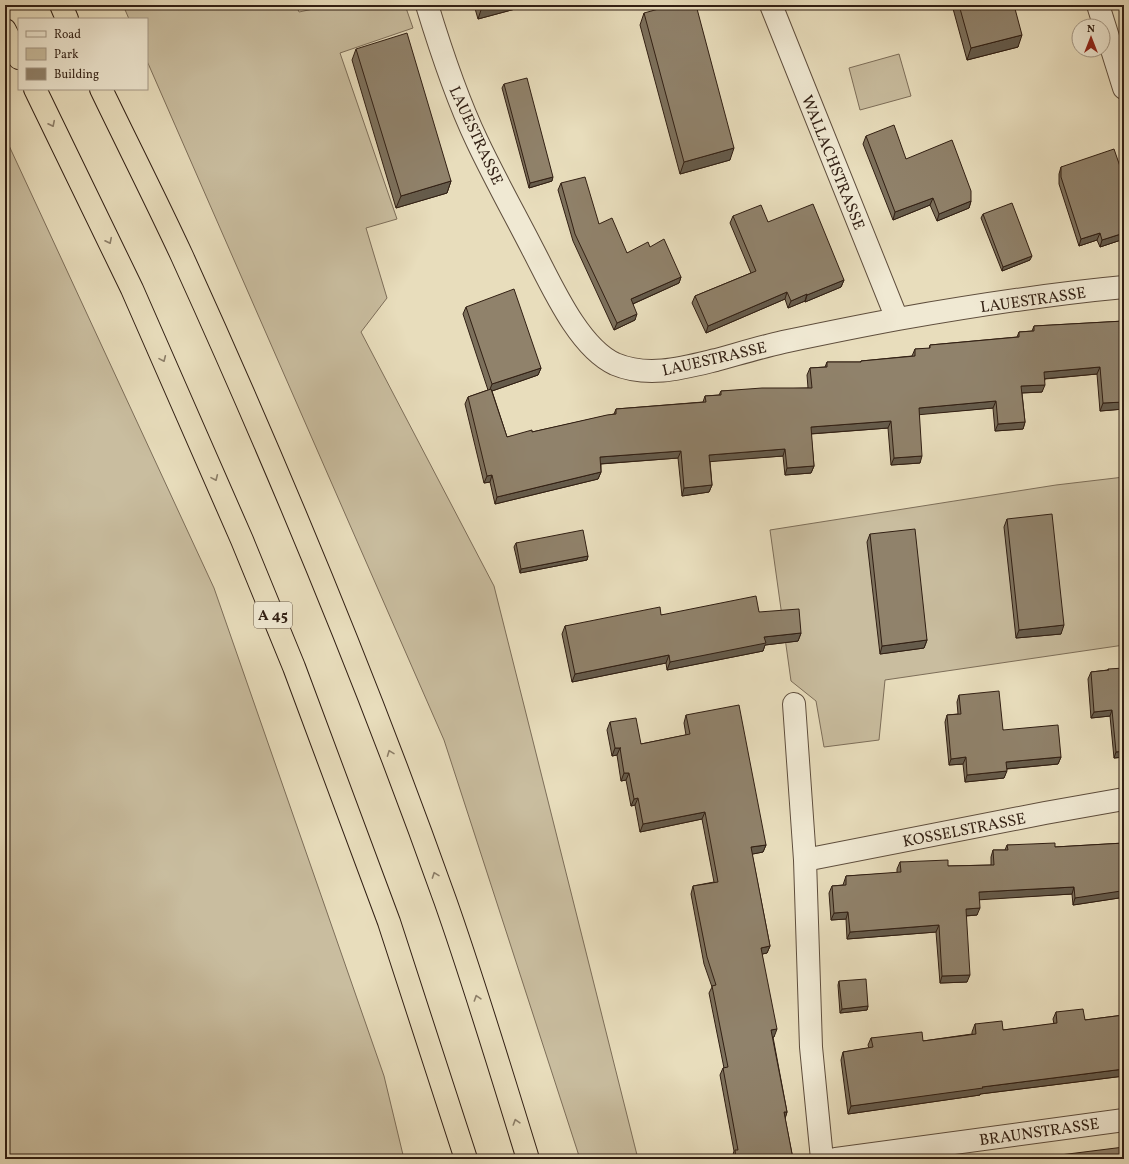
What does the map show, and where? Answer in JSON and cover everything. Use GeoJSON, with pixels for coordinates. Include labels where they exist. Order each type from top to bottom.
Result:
{"type":"FeatureCollection","features":[{"type":"Feature","properties":{"kind":"highway"},"geometry":{"type":"LineString","coordinates":[[60,5],[67,18]]}},
{"type":"Feature","properties":{"kind":"highway"},"geometry":{"type":"LineString","coordinates":[[5,30],[18,56]]}},
{"type":"Feature","properties":{"kind":"highway","name":"A 45"},"geometry":{"type":"LineString","coordinates":[[35,90],[132,289],[242,540],[294,667],[389,922],[466,1159]]}},
{"type":"Feature","properties":{"kind":"highway"},"geometry":{"type":"LineString","coordinates":[[101,90],[181,254],[294,508],[347,640],[445,901],[528,1159]]}},
{"type":"Feature","properties":{"kind":"street","name":"LAUESTRASSE"},"geometry":{"type":"LineString","coordinates":[[427,5],[447,68],[476,139],[517,220],[562,305],[577,329],[594,348],[614,363],[634,370],[659,371],[686,367],[783,342],[897,319],[1006,302],[1124,287]]}},
{"type":"Feature","properties":{"kind":"street","name":"WALLACHSTRASSE"},"geometry":{"type":"LineString","coordinates":[[771,5],[897,319]]}},
{"type":"Feature","properties":{"kind":"street"},"geometry":{"type":"LineString","coordinates":[[1098,5],[1124,88]]}},
{"type":"Feature","properties":{"kind":"street"},"geometry":{"type":"LineString","coordinates":[[794,704],[805,860],[811,1047],[822,1159]]}},
{"type":"Feature","properties":{"kind":"street","name":"KOSSELSTRASSE"},"geometry":{"type":"LineString","coordinates":[[805,860],[1124,799]]}},
{"type":"Feature","properties":{"kind":"street","name":"BRAUNSTRASSE"},"geometry":{"type":"LineString","coordinates":[[836,1159],[1124,1120]]}},
{"type":"Feature","properties":{"kind":"green space"},"geometry":{"type":"Polygon","coordinates":[[[123,5],[296,5],[299,12],[332,5],[405,5],[413,28],[340,53],[397,219],[366,228],[387,298],[361,332],[494,586],[638,1159],[580,1159],[444,740],[148,63],[148,18],[129,18],[123,5]]]}},
{"type":"Feature","properties":{"kind":"green space"},"geometry":{"type":"Polygon","coordinates":[[[899,54],[911,96],[860,110],[849,68],[899,54]]]}},
{"type":"Feature","properties":{"kind":"green space"},"geometry":{"type":"Polygon","coordinates":[[[5,137],[214,588],[384,1076],[404,1159],[5,1159],[5,137]]]}},
{"type":"Feature","properties":{"kind":"green space"},"geometry":{"type":"Polygon","coordinates":[[[1124,477],[1124,645],[885,680],[879,740],[824,747],[816,701],[791,681],[770,530],[1056,485],[1124,477]]]}},
{"type":"Feature","properties":{"kind":"building"},"geometry":{"type":"Polygon","coordinates":[[[673,5],[696,5],[734,148],[684,162],[644,13],[673,5]]]}},
{"type":"Feature","properties":{"kind":"building"},"geometry":{"type":"Polygon","coordinates":[[[959,5],[1014,5],[1022,35],[971,48],[959,5]]]}},
{"type":"Feature","properties":{"kind":"building"},"geometry":{"type":"Polygon","coordinates":[[[407,33],[451,181],[401,196],[356,49],[407,33]]]}},
{"type":"Feature","properties":{"kind":"building"},"geometry":{"type":"Polygon","coordinates":[[[527,78],[553,177],[530,183],[504,84],[527,78]]]}},
{"type":"Feature","properties":{"kind":"building"},"geometry":{"type":"Polygon","coordinates":[[[894,125],[906,159],[952,140],[971,191],[971,201],[939,214],[933,198],[895,212],[866,136],[894,125]]]}},
{"type":"Feature","properties":{"kind":"building"},"geometry":{"type":"Polygon","coordinates":[[[1114,149],[1124,178],[1124,233],[1102,240],[1100,233],[1081,239],[1061,177],[1061,167],[1114,149]]]}},
{"type":"Feature","properties":{"kind":"building"},"geometry":{"type":"Polygon","coordinates":[[[585,177],[599,224],[612,218],[627,253],[648,242],[650,247],[664,239],[681,277],[631,299],[637,314],[617,323],[575,234],[561,183],[585,177]]]}},
{"type":"Feature","properties":{"kind":"building"},"geometry":{"type":"Polygon","coordinates":[[[1012,203],[1032,256],[1003,267],[983,214],[1012,203]]]}},
{"type":"Feature","properties":{"kind":"building"},"geometry":{"type":"Polygon","coordinates":[[[813,204],[844,280],[791,301],[787,292],[708,326],[695,296],[756,271],[733,216],[761,205],[768,222],[813,204]]]}},
{"type":"Feature","properties":{"kind":"building"},"geometry":{"type":"Polygon","coordinates":[[[514,289],[541,368],[492,384],[466,307],[514,289]]]}},
{"type":"Feature","properties":{"kind":"building"},"geometry":{"type":"Polygon","coordinates":[[[1124,321],[1124,402],[1103,403],[1100,367],[1044,372],[1045,385],[1021,386],[1025,422],[998,424],[996,401],[919,408],[922,456],[894,458],[891,421],[811,427],[814,466],[787,468],[785,449],[709,455],[712,485],[684,488],[681,451],[600,457],[601,472],[497,497],[492,475],[487,476],[468,397],[491,389],[507,437],[532,430],[532,432],[616,414],[616,409],[706,402],[705,396],[721,395],[721,391],[762,388],[812,388],[810,368],[827,367],[827,362],[861,362],[915,356],[915,349],[930,348],[930,345],[1019,337],[1019,332],[1034,331],[1034,326],[1124,321]]]}},
{"type":"Feature","properties":{"kind":"building"},"geometry":{"type":"Polygon","coordinates":[[[1052,514],[1064,625],[1019,630],[1007,519],[1052,514]]]}},
{"type":"Feature","properties":{"kind":"building"},"geometry":{"type":"Polygon","coordinates":[[[915,529],[927,640],[882,646],[870,534],[915,529]]]}},
{"type":"Feature","properties":{"kind":"building"},"geometry":{"type":"Polygon","coordinates":[[[583,530],[588,556],[521,569],[516,543],[583,530]]]}},
{"type":"Feature","properties":{"kind":"building"},"geometry":{"type":"Polygon","coordinates":[[[756,596],[759,612],[799,609],[801,633],[764,637],[766,643],[670,662],[669,655],[575,674],[565,626],[660,607],[661,615],[756,596]]]}},
{"type":"Feature","properties":{"kind":"building"},"geometry":{"type":"Polygon","coordinates":[[[1124,668],[1124,751],[1116,752],[1112,710],[1094,712],[1091,672],[1124,668]]]}},
{"type":"Feature","properties":{"kind":"building"},"geometry":{"type":"Polygon","coordinates":[[[999,691],[1003,730],[1058,725],[1061,757],[1006,762],[1007,771],[967,775],[966,757],[951,759],[947,715],[961,714],[959,695],[999,691]]]}},
{"type":"Feature","properties":{"kind":"building"},"geometry":{"type":"Polygon","coordinates":[[[739,705],[766,845],[751,847],[770,946],[761,948],[777,1029],[771,1030],[787,1112],[784,1112],[793,1159],[736,1159],[735,1150],[738,1150],[723,1068],[728,1067],[712,986],[716,985],[707,957],[693,886],[718,882],[705,812],[643,824],[638,798],[634,799],[629,773],[624,773],[620,748],[615,748],[610,722],[636,718],[641,744],[690,734],[686,715],[739,705]]]}},
{"type":"Feature","properties":{"kind":"building"},"geometry":{"type":"Polygon","coordinates":[[[1055,843],[1055,847],[1124,843],[1124,885],[1121,885],[1121,891],[1075,898],[1074,887],[979,892],[980,908],[966,909],[970,975],[942,976],[939,925],[850,932],[848,912],[834,913],[832,886],[846,885],[846,876],[901,872],[900,862],[948,860],[948,866],[994,865],[993,850],[1008,850],[1007,845],[1055,843]]]}},
{"type":"Feature","properties":{"kind":"building"},"geometry":{"type":"Polygon","coordinates":[[[866,979],[868,1006],[842,1009],[839,981],[866,979]]]}},
{"type":"Feature","properties":{"kind":"building"},"geometry":{"type":"Polygon","coordinates":[[[1083,1009],[1085,1020],[1124,1015],[1124,1069],[982,1087],[983,1088],[851,1106],[843,1052],[873,1047],[871,1038],[922,1032],[923,1041],[976,1034],[975,1024],[1002,1021],[1003,1030],[1057,1023],[1056,1012],[1083,1009]]]}},
{"type":"Feature","properties":{"kind":"building"},"geometry":{"type":"Polygon","coordinates":[[[1124,1147],[1124,1159],[1028,1159],[1124,1147]]]}}]}
